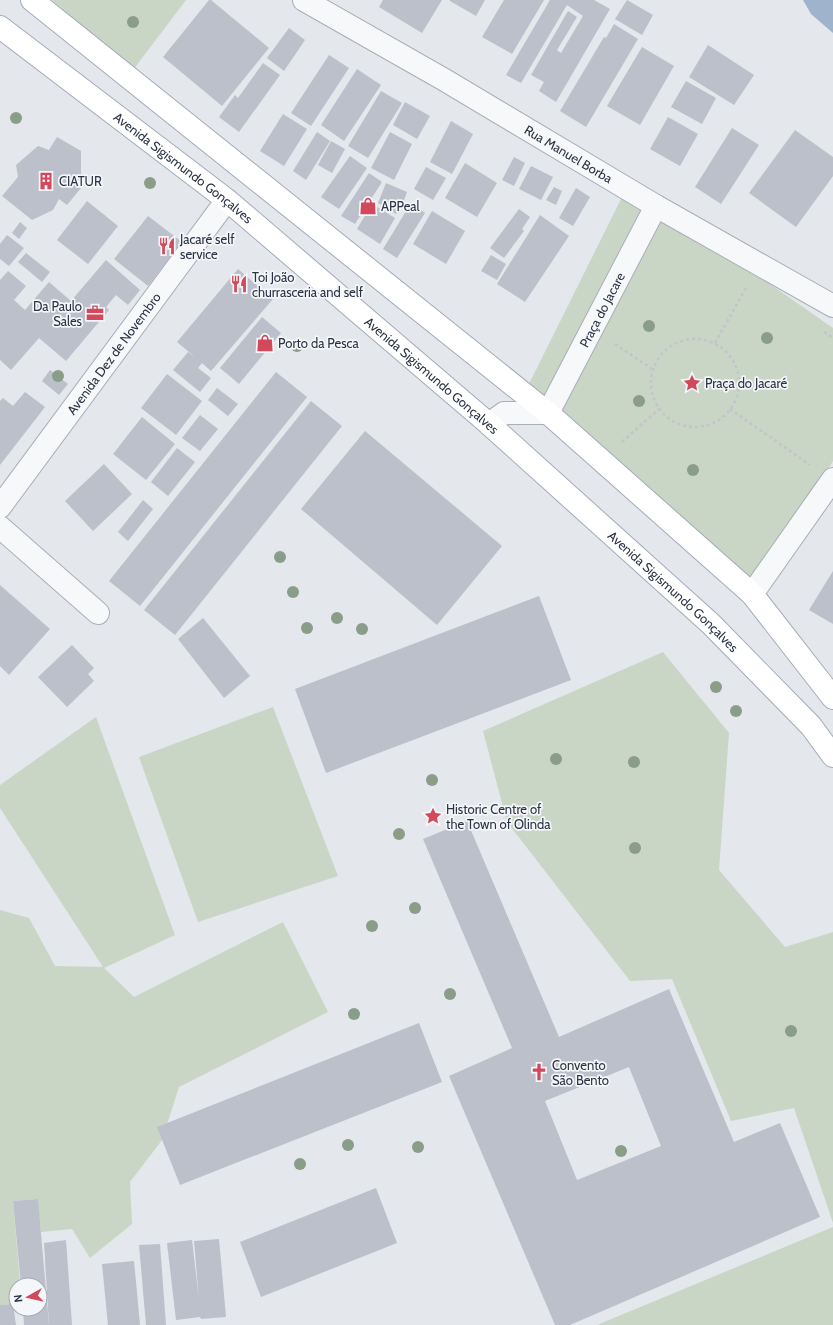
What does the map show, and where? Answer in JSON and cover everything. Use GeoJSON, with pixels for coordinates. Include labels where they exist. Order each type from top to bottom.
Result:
{"type":"FeatureCollection","features":[{"type":"Feature","properties":{"kind":"main road"},"geometry":{"type":"LineString","coordinates":[[32,0],[548,413],[752,594],[833,698]]}},
{"type":"Feature","properties":{"kind":"main road","name":"Avenida Sigismundo Gonçalves"},"geometry":{"type":"LineString","coordinates":[[0,27],[227,200],[489,424],[711,624],[811,726],[833,756]]}},
{"type":"Feature","properties":{"kind":"street","name":"Rua Manuel Borba"},"geometry":{"type":"LineString","coordinates":[[304,0],[443,79],[656,206],[833,306]]}},
{"type":"Feature","properties":{"kind":"street","name":"Avenida Dez de Novembro"},"geometry":{"type":"LineString","coordinates":[[0,507],[227,200]]}},
{"type":"Feature","properties":{"kind":"street","name":"Praça do Jacare"},"geometry":{"type":"LineString","coordinates":[[548,413],[656,206]]}},
{"type":"Feature","properties":{"kind":"street"},"geometry":{"type":"LineString","coordinates":[[489,424],[504,413],[548,413]]}},
{"type":"Feature","properties":{"kind":"street"},"geometry":{"type":"LineString","coordinates":[[752,594],[833,479]]}},
{"type":"Feature","properties":{"kind":"street"},"geometry":{"type":"LineString","coordinates":[[0,527],[98,612]]}},
{"type":"Feature","properties":{"kind":"path"},"geometry":{"type":"LineString","coordinates":[[715,343],[749,282]]}},
{"type":"Feature","properties":{"kind":"path"},"geometry":{"type":"LineString","coordinates":[[820,330],[833,338]]}},
{"type":"Feature","properties":{"kind":"path"},"geometry":{"type":"LineString","coordinates":[[685,339],[700,339],[715,343],[727,352],[736,365],[739,380],[737,396],[730,409],[719,420],[706,426],[692,428],[679,425],[668,419],[659,410],[653,398],[650,385],[652,369],[660,356],[671,345],[685,339]]}},
{"type":"Feature","properties":{"kind":"path"},"geometry":{"type":"LineString","coordinates":[[730,409],[812,466]]}},
{"type":"Feature","properties":{"kind":"path"},"geometry":{"type":"LineString","coordinates":[[620,444],[659,410]]}},
{"type":"Feature","properties":{"kind":"green space"},"geometry":{"type":"Polygon","coordinates":[[[52,0],[186,0],[133,70],[52,0]]]}},
{"type":"Feature","properties":{"kind":"green space"},"geometry":{"type":"Polygon","coordinates":[[[628,185],[833,328],[833,461],[752,590],[524,394],[628,185]]]}},
{"type":"Feature","properties":{"kind":"green space"},"geometry":{"type":"Polygon","coordinates":[[[663,652],[729,733],[719,870],[785,947],[833,932],[833,1223],[794,1108],[731,1121],[672,979],[630,981],[507,822],[483,731],[663,652]]]}},
{"type":"Feature","properties":{"kind":"green space"},"geometry":{"type":"Polygon","coordinates":[[[273,707],[338,876],[198,922],[139,757],[273,707]]]}},
{"type":"Feature","properties":{"kind":"green space"},"geometry":{"type":"Polygon","coordinates":[[[96,717],[175,935],[104,968],[134,997],[283,922],[328,1012],[179,1087],[162,1140],[130,1182],[132,1224],[90,1258],[72,1229],[41,1232],[37,1199],[13,1201],[19,1277],[8,1277],[8,1304],[0,1305],[0,910],[29,918],[55,966],[103,967],[0,808],[0,785],[96,717]]]}},
{"type":"Feature","properties":{"kind":"green space"},"geometry":{"type":"Polygon","coordinates":[[[833,1227],[833,1325],[597,1325],[833,1227]]]}},
{"type":"Feature","properties":{"kind":"water"},"geometry":{"type":"Polygon","coordinates":[[[803,0],[833,0],[833,33],[811,14],[803,0]]]}},
{"type":"Feature","properties":{"kind":"building"},"geometry":{"type":"Polygon","coordinates":[[[209,0],[211,0],[269,48],[222,106],[163,57],[209,0]]]}},
{"type":"Feature","properties":{"kind":"building"},"geometry":{"type":"Polygon","coordinates":[[[383,0],[442,0],[422,33],[379,7],[383,0]]]}},
{"type":"Feature","properties":{"kind":"building"},"geometry":{"type":"Polygon","coordinates":[[[450,0],[485,0],[476,16],[450,0]]]}},
{"type":"Feature","properties":{"kind":"building"},"geometry":{"type":"Polygon","coordinates":[[[504,0],[544,0],[512,54],[482,37],[504,0]]]}},
{"type":"Feature","properties":{"kind":"building"},"geometry":{"type":"Polygon","coordinates":[[[550,0],[594,0],[610,9],[556,102],[539,91],[544,82],[531,75],[568,11],[577,17],[557,50],[561,53],[583,16],[567,5],[521,83],[506,75],[550,0]]]}},
{"type":"Feature","properties":{"kind":"building"},"geometry":{"type":"Polygon","coordinates":[[[627,0],[653,15],[642,35],[615,19],[627,0]]]}},
{"type":"Feature","properties":{"kind":"building"},"geometry":{"type":"Polygon","coordinates":[[[614,24],[638,39],[586,127],[560,111],[604,37],[606,38],[614,24]]]}},
{"type":"Feature","properties":{"kind":"building"},"geometry":{"type":"Polygon","coordinates":[[[289,28],[305,40],[284,71],[267,58],[289,28]]]}},
{"type":"Feature","properties":{"kind":"building"},"geometry":{"type":"Polygon","coordinates":[[[708,45],[754,75],[734,105],[689,77],[708,45]]]}},
{"type":"Feature","properties":{"kind":"building"},"geometry":{"type":"Polygon","coordinates":[[[642,47],[674,66],[640,125],[607,106],[642,47]]]}},
{"type":"Feature","properties":{"kind":"building"},"geometry":{"type":"Polygon","coordinates":[[[329,55],[349,68],[311,126],[291,113],[329,55]]]}},
{"type":"Feature","properties":{"kind":"building"},"geometry":{"type":"Polygon","coordinates":[[[263,63],[280,75],[239,132],[219,117],[235,95],[238,98],[263,63]]]}},
{"type":"Feature","properties":{"kind":"building"},"geometry":{"type":"Polygon","coordinates":[[[357,69],[381,85],[344,141],[321,125],[357,69]]]}},
{"type":"Feature","properties":{"kind":"building"},"geometry":{"type":"Polygon","coordinates":[[[686,81],[716,98],[702,124],[671,107],[686,81]]]}},
{"type":"Feature","properties":{"kind":"building"},"geometry":{"type":"Polygon","coordinates":[[[381,91],[402,103],[368,158],[348,146],[381,91]]]}},
{"type":"Feature","properties":{"kind":"building"},"geometry":{"type":"Polygon","coordinates":[[[405,102],[430,116],[417,139],[393,125],[405,102]]]}},
{"type":"Feature","properties":{"kind":"building"},"geometry":{"type":"Polygon","coordinates":[[[283,114],[307,129],[284,166],[260,151],[283,114]]]}},
{"type":"Feature","properties":{"kind":"building"},"geometry":{"type":"Polygon","coordinates":[[[668,117],[698,134],[680,166],[650,149],[668,117]]]}},
{"type":"Feature","properties":{"kind":"building"},"geometry":{"type":"Polygon","coordinates":[[[451,121],[473,134],[452,174],[430,162],[451,121]]]}},
{"type":"Feature","properties":{"kind":"building"},"geometry":{"type":"Polygon","coordinates":[[[732,128],[759,145],[721,204],[695,187],[732,128]]]}},
{"type":"Feature","properties":{"kind":"building"},"geometry":{"type":"Polygon","coordinates":[[[795,130],[833,157],[833,176],[796,227],[749,193],[795,130]]]}},
{"type":"Feature","properties":{"kind":"building"},"geometry":{"type":"Polygon","coordinates":[[[317,132],[330,141],[306,180],[293,171],[317,132]]]}},
{"type":"Feature","properties":{"kind":"building"},"geometry":{"type":"Polygon","coordinates":[[[390,132],[412,144],[394,180],[371,168],[390,132]]]}},
{"type":"Feature","properties":{"kind":"building","name":"CIATUR"},"geometry":{"type":"Polygon","coordinates":[[[57,137],[81,151],[81,176],[75,185],[81,188],[67,205],[59,199],[53,210],[32,220],[2,196],[18,177],[16,165],[38,146],[49,150],[57,137]]]}},
{"type":"Feature","properties":{"kind":"building"},"geometry":{"type":"Polygon","coordinates":[[[331,141],[345,149],[332,173],[318,165],[331,141]]]}},
{"type":"Feature","properties":{"kind":"building"},"geometry":{"type":"Polygon","coordinates":[[[350,156],[367,168],[339,209],[321,197],[350,156]]]}},
{"type":"Feature","properties":{"kind":"building"},"geometry":{"type":"Polygon","coordinates":[[[514,157],[525,163],[514,186],[502,180],[514,157]]]}},
{"type":"Feature","properties":{"kind":"building"},"geometry":{"type":"Polygon","coordinates":[[[465,163],[497,183],[477,217],[445,198],[465,163]]]}},
{"type":"Feature","properties":{"kind":"building"},"geometry":{"type":"Polygon","coordinates":[[[531,166],[553,177],[541,200],[519,189],[531,166]]]}},
{"type":"Feature","properties":{"kind":"building"},"geometry":{"type":"Polygon","coordinates":[[[426,167],[446,178],[433,200],[414,189],[426,167]]]}},
{"type":"Feature","properties":{"kind":"building"},"geometry":{"type":"Polygon","coordinates":[[[369,173],[382,182],[355,224],[341,216],[369,173]]]}},
{"type":"Feature","properties":{"kind":"building"},"geometry":{"type":"Polygon","coordinates":[[[386,183],[407,192],[403,203],[396,214],[378,203],[386,183]]]}},
{"type":"Feature","properties":{"kind":"building"},"geometry":{"type":"Polygon","coordinates":[[[554,187],[562,191],[556,205],[546,200],[554,187]]]}},
{"type":"Feature","properties":{"kind":"building"},"geometry":{"type":"Polygon","coordinates":[[[576,188],[590,197],[573,226],[559,218],[576,188]]]}},
{"type":"Feature","properties":{"kind":"building"},"geometry":{"type":"Polygon","coordinates":[[[87,201],[118,226],[88,264],[57,240],[87,201]]]}},
{"type":"Feature","properties":{"kind":"building"},"geometry":{"type":"Polygon","coordinates":[[[411,203],[425,213],[397,258],[383,249],[411,203]]]}},
{"type":"Feature","properties":{"kind":"building"},"geometry":{"type":"Polygon","coordinates":[[[372,204],[395,218],[380,244],[357,229],[372,204]]]}},
{"type":"Feature","properties":{"kind":"building"},"geometry":{"type":"Polygon","coordinates":[[[519,209],[530,217],[522,229],[524,231],[504,258],[490,248],[519,209]]]}},
{"type":"Feature","properties":{"kind":"building"},"geometry":{"type":"Polygon","coordinates":[[[432,211],[465,231],[446,264],[413,244],[432,211]]]}},
{"type":"Feature","properties":{"kind":"building"},"geometry":{"type":"Polygon","coordinates":[[[540,215],[569,236],[525,302],[497,284],[540,215]]]}},
{"type":"Feature","properties":{"kind":"building"},"geometry":{"type":"Polygon","coordinates":[[[148,216],[182,242],[148,286],[114,259],[148,216]]]}},
{"type":"Feature","properties":{"kind":"building"},"geometry":{"type":"Polygon","coordinates":[[[20,222],[27,228],[19,239],[12,233],[20,222]]]}},
{"type":"Feature","properties":{"kind":"building"},"geometry":{"type":"Polygon","coordinates":[[[7,235],[24,248],[9,266],[0,259],[0,244],[7,235]]]}},
{"type":"Feature","properties":{"kind":"building"},"geometry":{"type":"Polygon","coordinates":[[[26,253],[50,272],[42,282],[18,262],[26,253]]]}},
{"type":"Feature","properties":{"kind":"building"},"geometry":{"type":"Polygon","coordinates":[[[491,255],[506,264],[497,280],[481,271],[491,255]]]}},
{"type":"Feature","properties":{"kind":"building"},"geometry":{"type":"Polygon","coordinates":[[[106,260],[140,290],[128,305],[116,295],[106,307],[109,310],[66,361],[39,338],[11,370],[0,360],[0,280],[8,271],[26,286],[14,300],[25,310],[49,282],[71,301],[106,260]]]}},
{"type":"Feature","properties":{"kind":"building"},"geometry":{"type":"Polygon","coordinates":[[[238,269],[273,299],[211,371],[202,363],[198,368],[211,378],[200,392],[173,370],[188,352],[195,357],[177,342],[238,269]]]}},
{"type":"Feature","properties":{"kind":"building"},"geometry":{"type":"Polygon","coordinates":[[[262,317],[281,333],[239,384],[220,368],[262,317]]]}},
{"type":"Feature","properties":{"kind":"building"},"geometry":{"type":"Polygon","coordinates":[[[50,370],[68,384],[59,395],[42,381],[50,370]]]}},
{"type":"Feature","properties":{"kind":"building"},"geometry":{"type":"Polygon","coordinates":[[[276,372],[307,397],[140,606],[109,581],[276,372]]]}},
{"type":"Feature","properties":{"kind":"building"},"geometry":{"type":"Polygon","coordinates":[[[167,374],[202,401],[176,435],[141,408],[167,374]]]}},
{"type":"Feature","properties":{"kind":"building"},"geometry":{"type":"Polygon","coordinates":[[[217,388],[238,404],[228,416],[208,400],[217,388]]]}},
{"type":"Feature","properties":{"kind":"building"},"geometry":{"type":"Polygon","coordinates":[[[25,392],[45,407],[0,465],[0,401],[3,398],[13,406],[25,392]]]}},
{"type":"Feature","properties":{"kind":"building"},"geometry":{"type":"Polygon","coordinates":[[[311,401],[342,426],[175,635],[144,610],[311,401]]]}},
{"type":"Feature","properties":{"kind":"building"},"geometry":{"type":"Polygon","coordinates":[[[200,415],[218,429],[200,451],[182,438],[200,415]]]}},
{"type":"Feature","properties":{"kind":"building"},"geometry":{"type":"Polygon","coordinates":[[[142,417],[175,444],[146,480],[113,454],[142,417]]]}},
{"type":"Feature","properties":{"kind":"building"},"geometry":{"type":"Polygon","coordinates":[[[365,431],[502,546],[437,625],[301,509],[365,431]]]}},
{"type":"Feature","properties":{"kind":"building"},"geometry":{"type":"Polygon","coordinates":[[[177,448],[195,462],[168,496],[151,482],[177,448]]]}},
{"type":"Feature","properties":{"kind":"building"},"geometry":{"type":"Polygon","coordinates":[[[104,464],[132,494],[93,531],[65,501],[104,464]]]}},
{"type":"Feature","properties":{"kind":"building"},"geometry":{"type":"Polygon","coordinates":[[[143,500],[153,509],[128,541],[118,532],[143,500]]]}},
{"type":"Feature","properties":{"kind":"building"},"geometry":{"type":"Polygon","coordinates":[[[833,571],[833,624],[809,610],[833,571]]]}},
{"type":"Feature","properties":{"kind":"building"},"geometry":{"type":"Polygon","coordinates":[[[0,585],[50,629],[9,675],[0,666],[0,585]]]}},
{"type":"Feature","properties":{"kind":"building"},"geometry":{"type":"Polygon","coordinates":[[[539,596],[571,680],[326,773],[295,689],[539,596]]]}},
{"type":"Feature","properties":{"kind":"building"},"geometry":{"type":"Polygon","coordinates":[[[203,618],[250,676],[224,698],[178,639],[203,618]]]}},
{"type":"Feature","properties":{"kind":"building"},"geometry":{"type":"Polygon","coordinates":[[[72,645],[94,668],[88,674],[94,681],[67,707],[38,677],[72,645]]]}},
{"type":"Feature","properties":{"kind":"building","name":"Convento São Bento"},"geometry":{"type":"Polygon","coordinates":[[[467,821],[559,1037],[669,989],[734,1142],[780,1123],[820,1217],[570,1325],[555,1325],[449,1076],[512,1048],[423,839],[467,821]],[[629,1067],[545,1101],[577,1180],[661,1146],[629,1067]]]}},
{"type":"Feature","properties":{"kind":"building"},"geometry":{"type":"Polygon","coordinates":[[[419,1023],[442,1082],[180,1185],[157,1127],[419,1023]]]}},
{"type":"Feature","properties":{"kind":"building"},"geometry":{"type":"Polygon","coordinates":[[[376,1188],[397,1243],[261,1297],[240,1242],[376,1188]]]}},
{"type":"Feature","properties":{"kind":"building"},"geometry":{"type":"Polygon","coordinates":[[[38,1199],[45,1277],[20,1277],[13,1201],[38,1199]]]}},
{"type":"Feature","properties":{"kind":"building"},"geometry":{"type":"Polygon","coordinates":[[[219,1239],[226,1317],[201,1319],[200,1317],[176,1320],[167,1243],[192,1240],[199,1300],[194,1241],[219,1239]]]}},
{"type":"Feature","properties":{"kind":"building"},"geometry":{"type":"Polygon","coordinates":[[[66,1240],[72,1325],[49,1325],[48,1277],[46,1277],[44,1243],[66,1240]]]}},
{"type":"Feature","properties":{"kind":"building"},"geometry":{"type":"Polygon","coordinates":[[[160,1244],[166,1325],[146,1325],[139,1245],[160,1244]]]}},
{"type":"Feature","properties":{"kind":"building"},"geometry":{"type":"Polygon","coordinates":[[[134,1261],[140,1325],[108,1325],[102,1264],[134,1261]]]}},
{"type":"Feature","properties":{"kind":"building"},"geometry":{"type":"Polygon","coordinates":[[[8,1304],[8,1317],[15,1317],[16,1325],[0,1325],[0,1305],[8,1304]]]}},
{"type":"Feature","properties":{"kind":"building"},"geometry":{"type":"Polygon","coordinates":[[[48,1314],[49,1325],[24,1325],[24,1317],[48,1317],[48,1314]]]}},
{"type":"Feature","properties":{"kind":"place","name":"CIATUR"},"geometry":{"type":"Point","coordinates":[46,181]}},
{"type":"Feature","properties":{"kind":"place","name":"APPeal"},"geometry":{"type":"Point","coordinates":[368,206]}},
{"type":"Feature","properties":{"kind":"place","name":"Jacaré self service"},"geometry":{"type":"Point","coordinates":[167,246]}},
{"type":"Feature","properties":{"kind":"place","name":"Toi João churrasceria and self"},"geometry":{"type":"Point","coordinates":[239,284]}},
{"type":"Feature","properties":{"kind":"place","name":"Da Paulo Sales"},"geometry":{"type":"Point","coordinates":[95,313]}},
{"type":"Feature","properties":{"kind":"place","name":"Porto da Pesca"},"geometry":{"type":"Point","coordinates":[265,343]}},
{"type":"Feature","properties":{"kind":"place","name":"Praça do Jacaré"},"geometry":{"type":"Point","coordinates":[692,383]}},
{"type":"Feature","properties":{"kind":"place","name":"Historic Centre of the Town of Olinda"},"geometry":{"type":"Point","coordinates":[433,816]}},
{"type":"Feature","properties":{"kind":"place","name":"Convento São Bento"},"geometry":{"type":"Point","coordinates":[539,1072]}}]}
